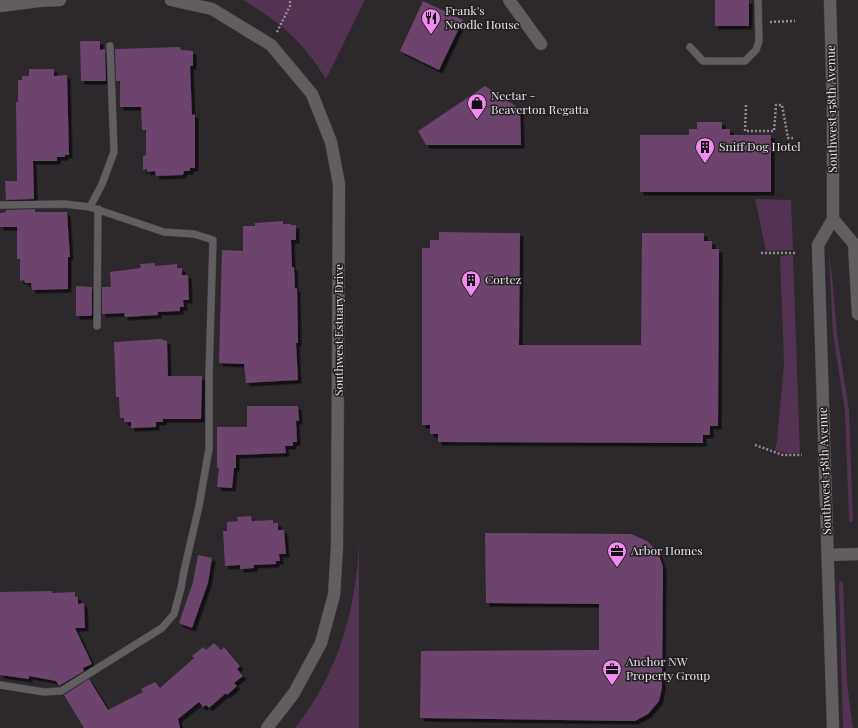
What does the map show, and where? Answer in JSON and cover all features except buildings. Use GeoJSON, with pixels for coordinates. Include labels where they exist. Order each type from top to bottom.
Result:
{"type":"FeatureCollection","features":[{"type":"Feature","properties":{"kind":"street"},"geometry":{"type":"LineString","coordinates":[[0,6],[60,0]]}},
{"type":"Feature","properties":{"kind":"street","name":"Southwest Estuary Drive"},"geometry":{"type":"LineString","coordinates":[[171,0],[212,9],[271,45],[312,94],[331,142],[339,184],[337,547],[334,595],[321,643],[294,693],[267,728]]}},
{"type":"Feature","properties":{"kind":"street"},"geometry":{"type":"LineString","coordinates":[[509,0],[542,44]]}},
{"type":"Feature","properties":{"kind":"street","name":"Southwest 158th Avenue"},"geometry":{"type":"LineString","coordinates":[[830,0],[832,219],[818,245],[832,728]]}},
{"type":"Feature","properties":{"kind":"street"},"geometry":{"type":"LineString","coordinates":[[832,219],[854,244],[858,314]]}},
{"type":"Feature","properties":{"kind":"street"},"geometry":{"type":"LineString","coordinates":[[828,555],[858,554]]}},
{"type":"Feature","properties":{"kind":"lane"},"geometry":{"type":"LineString","coordinates":[[690,47],[703,61],[745,61],[756,50],[759,41],[758,0]]}},
{"type":"Feature","properties":{"kind":"lane"},"geometry":{"type":"LineString","coordinates":[[90,207],[102,184],[114,152],[110,46]]}},
{"type":"Feature","properties":{"kind":"lane"},"geometry":{"type":"LineString","coordinates":[[0,204],[65,204],[90,207],[164,232],[194,234],[213,240],[209,374],[209,449],[199,506],[174,614],[162,628],[61,691],[44,692],[0,685]]}},
{"type":"Feature","properties":{"kind":"lane"},"geometry":{"type":"LineString","coordinates":[[97,326],[98,209]]}},
{"type":"Feature","properties":{"kind":"path"},"geometry":{"type":"LineString","coordinates":[[271,45],[290,6],[290,0]]}},
{"type":"Feature","properties":{"kind":"path"},"geometry":{"type":"LineString","coordinates":[[758,22],[796,21]]}},
{"type":"Feature","properties":{"kind":"path"},"geometry":{"type":"LineString","coordinates":[[746,105],[745,131],[774,131],[776,105],[782,105],[788,138],[793,138]]}},
{"type":"Feature","properties":{"kind":"path"},"geometry":{"type":"LineString","coordinates":[[761,253],[796,253]]}},
{"type":"Feature","properties":{"kind":"path"},"geometry":{"type":"LineString","coordinates":[[755,445],[784,455],[802,455]]}},
{"type":"Feature","properties":{"kind":"shaded area"},"geometry":{"type":"Polygon","coordinates":[[[243,0],[365,0],[326,79],[312,59],[288,32],[271,18],[243,0]]]}},
{"type":"Feature","properties":{"kind":"shaded area"},"geometry":{"type":"Polygon","coordinates":[[[755,199],[791,200],[793,250],[766,251],[755,199]]]}},
{"type":"Feature","properties":{"kind":"shaded area"},"geometry":{"type":"Polygon","coordinates":[[[829,254],[837,334],[849,410],[853,520],[851,523],[849,520],[845,411],[833,334],[829,254]]]}},
{"type":"Feature","properties":{"kind":"shaded area"},"geometry":{"type":"Polygon","coordinates":[[[793,255],[800,453],[784,453],[775,450],[784,363],[780,256],[793,255]]]}},
{"type":"Feature","properties":{"kind":"shaded area"},"geometry":{"type":"Polygon","coordinates":[[[359,542],[359,728],[295,728],[323,686],[342,640],[354,592],[359,542]]]}},
{"type":"Feature","properties":{"kind":"shaded area"},"geometry":{"type":"Polygon","coordinates":[[[841,581],[843,583],[847,682],[853,728],[843,728],[839,583],[841,581]]]}},
{"type":"Feature","properties":{"kind":"place","name":"Frank's Noodle House"},"geometry":{"type":"Point","coordinates":[431,35]}},
{"type":"Feature","properties":{"kind":"place","name":"Nectar - Beaverton Regatta"},"geometry":{"type":"Point","coordinates":[477,120]}},
{"type":"Feature","properties":{"kind":"place","name":"Sniff Dog Hotel"},"geometry":{"type":"Point","coordinates":[705,164]}},
{"type":"Feature","properties":{"kind":"place","name":"Cortez"},"geometry":{"type":"Point","coordinates":[471,297]}},
{"type":"Feature","properties":{"kind":"place","name":"Arbor Homes"},"geometry":{"type":"Point","coordinates":[617,568]}},
{"type":"Feature","properties":{"kind":"place","name":"Anchor NW Property Group"},"geometry":{"type":"Point","coordinates":[612,686]}}]}
